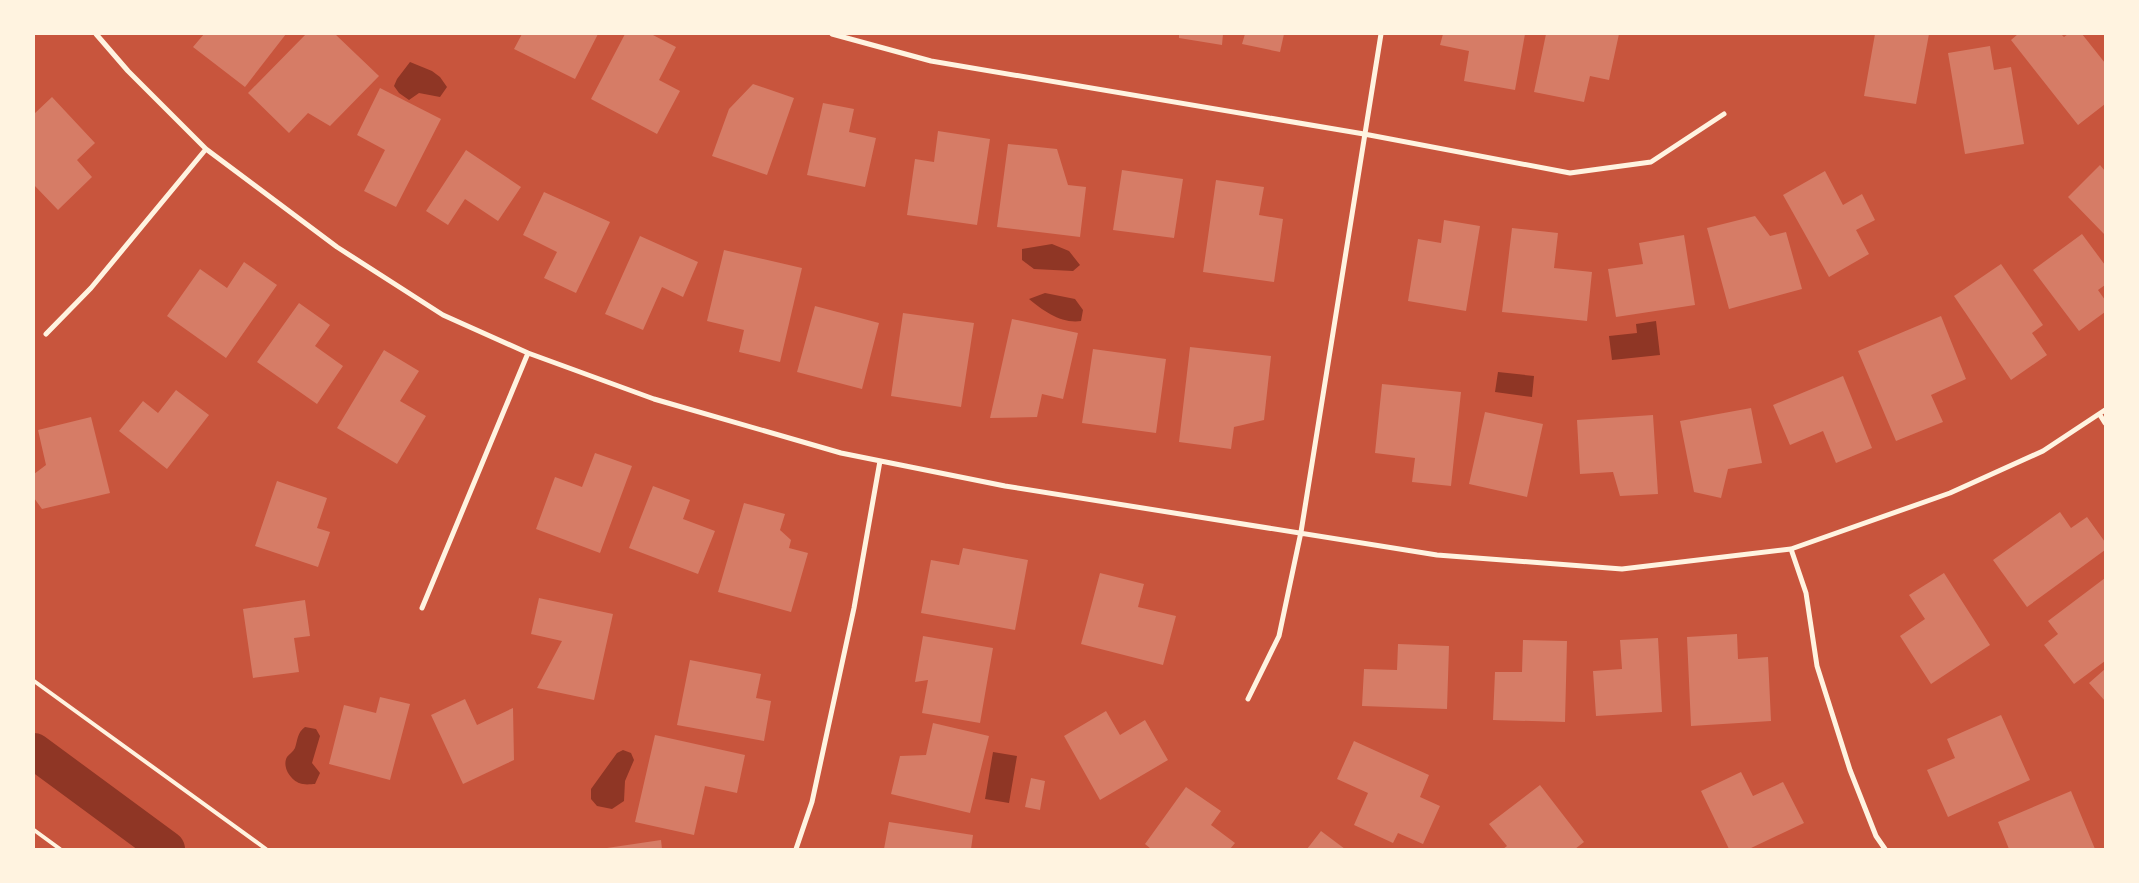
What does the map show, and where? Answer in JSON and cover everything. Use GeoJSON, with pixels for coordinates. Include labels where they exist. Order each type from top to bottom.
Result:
{"type":"FeatureCollection","features":[{"type":"Feature","properties":{"kind":"street"},"geometry":{"type":"LineString","coordinates":[[96,34],[128,72],[206,149],[337,247],[443,315],[528,353],[654,399],[841,454],[1005,486],[1437,554],[1622,569],[1791,549],[1950,493],[2042,451],[2105,410]]}},
{"type":"Feature","properties":{"kind":"street"},"geometry":{"type":"LineString","coordinates":[[832,34],[930,61],[1364,134],[1570,173],[1651,162],[1724,114]]}},
{"type":"Feature","properties":{"kind":"street"},"geometry":{"type":"LineString","coordinates":[[1248,699],[1279,636],[1301,532],[1381,34]]}},
{"type":"Feature","properties":{"kind":"street"},"geometry":{"type":"LineString","coordinates":[[46,334],[91,288],[206,149]]}},
{"type":"Feature","properties":{"kind":"street"},"geometry":{"type":"LineString","coordinates":[[422,608],[528,353]]}},
{"type":"Feature","properties":{"kind":"street"},"geometry":{"type":"LineString","coordinates":[[2100,415],[2105,423]]}},
{"type":"Feature","properties":{"kind":"street"},"geometry":{"type":"LineString","coordinates":[[796,849],[816,783],[854,608],[880,461]]}},
{"type":"Feature","properties":{"kind":"street"},"geometry":{"type":"LineString","coordinates":[[1791,549],[1806,593],[1818,666],[1850,770],[1876,836],[1885,849]]}},
{"type":"Feature","properties":{"kind":"lane"},"geometry":{"type":"LineString","coordinates":[[34,681],[266,849]]}},
{"type":"Feature","properties":{"kind":"lane"},"geometry":{"type":"LineString","coordinates":[[34,830],[60,849]]}},
{"type":"Feature","properties":{"kind":"shaded area"},"geometry":{"type":"Polygon","coordinates":[[[410,62],[432,71],[440,77],[447,87],[440,97],[419,93],[409,100],[399,93],[394,86],[410,62]]]}},
{"type":"Feature","properties":{"kind":"shaded area"},"geometry":{"type":"Polygon","coordinates":[[[1052,244],[1069,251],[1080,265],[1073,271],[1034,269],[1022,260],[1022,249],[1052,244]]]}},
{"type":"Feature","properties":{"kind":"shaded area"},"geometry":{"type":"Polygon","coordinates":[[[1045,293],[1075,299],[1083,310],[1081,321],[1060,319],[1040,308],[1029,299],[1045,293]]]}},
{"type":"Feature","properties":{"kind":"shaded area"},"geometry":{"type":"Polygon","coordinates":[[[1656,321],[1660,355],[1612,360],[1609,336],[1637,333],[1636,324],[1656,321]]]}},
{"type":"Feature","properties":{"kind":"shaded area"},"geometry":{"type":"Polygon","coordinates":[[[1498,372],[1534,376],[1532,397],[1495,392],[1498,372]]]}},
{"type":"Feature","properties":{"kind":"shaded area"},"geometry":{"type":"Polygon","coordinates":[[[305,727],[316,729],[320,736],[312,763],[320,773],[315,784],[295,781],[289,774],[286,766],[287,757],[294,749],[299,734],[305,727]]]}},
{"type":"Feature","properties":{"kind":"shaded area"},"geometry":{"type":"Polygon","coordinates":[[[623,750],[631,753],[634,760],[625,781],[624,801],[612,809],[597,806],[591,799],[591,789],[617,753],[623,750]]]}},
{"type":"Feature","properties":{"kind":"shaded area"},"geometry":{"type":"Polygon","coordinates":[[[993,752],[1017,756],[1009,803],[985,799],[993,752]]]}},
{"type":"Feature","properties":{"kind":"building"},"geometry":{"type":"Polygon","coordinates":[[[204,34],[286,34],[245,87],[193,47],[204,34]]]}},
{"type":"Feature","properties":{"kind":"building"},"geometry":{"type":"Polygon","coordinates":[[[306,34],[335,34],[379,76],[330,126],[308,113],[289,133],[248,93],[306,34]]]}},
{"type":"Feature","properties":{"kind":"building"},"geometry":{"type":"Polygon","coordinates":[[[522,34],[598,34],[575,79],[514,49],[522,34]]]}},
{"type":"Feature","properties":{"kind":"building"},"geometry":{"type":"Polygon","coordinates":[[[625,34],[651,34],[676,47],[659,80],[680,91],[657,134],[591,99],[625,34]]]}},
{"type":"Feature","properties":{"kind":"building"},"geometry":{"type":"Polygon","coordinates":[[[1179,34],[1223,34],[1222,45],[1179,38],[1179,34]]]}},
{"type":"Feature","properties":{"kind":"building"},"geometry":{"type":"Polygon","coordinates":[[[1245,34],[1284,34],[1280,52],[1242,44],[1245,34]]]}},
{"type":"Feature","properties":{"kind":"building"},"geometry":{"type":"Polygon","coordinates":[[[1443,34],[1525,34],[1515,90],[1464,81],[1469,51],[1440,45],[1443,34]]]}},
{"type":"Feature","properties":{"kind":"building"},"geometry":{"type":"Polygon","coordinates":[[[1546,34],[1619,34],[1609,80],[1590,76],[1584,102],[1534,92],[1546,34]]]}},
{"type":"Feature","properties":{"kind":"building"},"geometry":{"type":"Polygon","coordinates":[[[1875,34],[1929,34],[1916,104],[1864,96],[1875,34]]]}},
{"type":"Feature","properties":{"kind":"building"},"geometry":{"type":"Polygon","coordinates":[[[2018,34],[2061,34],[2064,37],[2068,34],[2082,34],[2105,63],[2105,104],[2078,125],[2011,40],[2018,34]]]}},
{"type":"Feature","properties":{"kind":"building"},"geometry":{"type":"Polygon","coordinates":[[[1990,46],[1994,70],[2011,67],[2024,144],[1965,154],[1948,53],[1990,46]]]}},
{"type":"Feature","properties":{"kind":"building"},"geometry":{"type":"Polygon","coordinates":[[[753,84],[794,98],[767,175],[712,156],[729,109],[753,84]]]}},
{"type":"Feature","properties":{"kind":"building"},"geometry":{"type":"Polygon","coordinates":[[[380,88],[441,119],[396,207],[364,191],[385,150],[357,135],[380,88]]]}},
{"type":"Feature","properties":{"kind":"building"},"geometry":{"type":"Polygon","coordinates":[[[52,97],[95,143],[77,160],[92,177],[58,210],[34,185],[34,114],[52,97]]]}},
{"type":"Feature","properties":{"kind":"building"},"geometry":{"type":"Polygon","coordinates":[[[823,103],[854,109],[849,132],[876,138],[865,187],[807,175],[823,103]]]}},
{"type":"Feature","properties":{"kind":"building"},"geometry":{"type":"Polygon","coordinates":[[[938,131],[990,139],[977,225],[907,215],[915,159],[934,162],[938,131]]]}},
{"type":"Feature","properties":{"kind":"building"},"geometry":{"type":"Polygon","coordinates":[[[1008,144],[1057,149],[1068,185],[1086,187],[1080,237],[997,227],[1008,144]]]}},
{"type":"Feature","properties":{"kind":"building"},"geometry":{"type":"Polygon","coordinates":[[[466,150],[521,187],[498,221],[465,199],[448,225],[426,211],[466,150]]]}},
{"type":"Feature","properties":{"kind":"building"},"geometry":{"type":"Polygon","coordinates":[[[2100,165],[2105,171],[2105,235],[2068,197],[2100,165]]]}},
{"type":"Feature","properties":{"kind":"building"},"geometry":{"type":"Polygon","coordinates":[[[1122,170],[1183,179],[1174,238],[1113,230],[1122,170]]]}},
{"type":"Feature","properties":{"kind":"building"},"geometry":{"type":"Polygon","coordinates":[[[1825,171],[1843,205],[1862,194],[1875,220],[1856,230],[1869,254],[1829,277],[1783,195],[1825,171]]]}},
{"type":"Feature","properties":{"kind":"building"},"geometry":{"type":"Polygon","coordinates":[[[1216,180],[1264,187],[1259,215],[1283,219],[1274,282],[1203,272],[1216,180]]]}},
{"type":"Feature","properties":{"kind":"building"},"geometry":{"type":"Polygon","coordinates":[[[544,192],[610,222],[576,293],[544,278],[557,252],[523,235],[544,192]]]}},
{"type":"Feature","properties":{"kind":"building"},"geometry":{"type":"Polygon","coordinates":[[[1755,216],[1770,236],[1786,232],[1802,289],[1729,309],[1707,228],[1755,216]]]}},
{"type":"Feature","properties":{"kind":"building"},"geometry":{"type":"Polygon","coordinates":[[[1444,220],[1480,226],[1466,311],[1408,301],[1418,239],[1441,243],[1444,220]]]}},
{"type":"Feature","properties":{"kind":"building"},"geometry":{"type":"Polygon","coordinates":[[[1512,228],[1558,233],[1554,268],[1592,272],[1587,321],[1502,312],[1512,228]]]}},
{"type":"Feature","properties":{"kind":"building"},"geometry":{"type":"Polygon","coordinates":[[[2082,234],[2105,265],[2105,285],[2098,290],[2105,300],[2105,312],[2079,331],[2033,270],[2082,234]]]}},
{"type":"Feature","properties":{"kind":"building"},"geometry":{"type":"Polygon","coordinates":[[[1684,235],[1695,305],[1616,317],[1608,269],[1643,264],[1639,243],[1684,235]]]}},
{"type":"Feature","properties":{"kind":"building"},"geometry":{"type":"Polygon","coordinates":[[[640,236],[698,262],[683,297],[662,287],[643,330],[605,314],[640,236]]]}},
{"type":"Feature","properties":{"kind":"building"},"geometry":{"type":"Polygon","coordinates":[[[724,250],[802,268],[780,362],[739,352],[744,330],[707,321],[724,250]]]}},
{"type":"Feature","properties":{"kind":"building"},"geometry":{"type":"Polygon","coordinates":[[[244,262],[277,285],[226,358],[167,316],[200,269],[227,288],[244,262]]]}},
{"type":"Feature","properties":{"kind":"building"},"geometry":{"type":"Polygon","coordinates":[[[2001,264],[2043,325],[2032,333],[2047,355],[2011,380],[1954,296],[2001,264]]]}},
{"type":"Feature","properties":{"kind":"building"},"geometry":{"type":"Polygon","coordinates":[[[299,303],[330,325],[315,346],[343,366],[317,404],[257,362],[299,303]]]}},
{"type":"Feature","properties":{"kind":"building"},"geometry":{"type":"Polygon","coordinates":[[[815,306],[879,323],[862,389],[797,372],[815,306]]]}},
{"type":"Feature","properties":{"kind":"building"},"geometry":{"type":"Polygon","coordinates":[[[903,313],[974,323],[961,407],[891,396],[903,313]]]}},
{"type":"Feature","properties":{"kind":"building"},"geometry":{"type":"Polygon","coordinates":[[[1941,316],[1966,379],[1931,395],[1943,422],[1896,441],[1858,351],[1941,316]]]}},
{"type":"Feature","properties":{"kind":"building"},"geometry":{"type":"Polygon","coordinates":[[[1012,319],[1078,333],[1063,399],[1042,394],[1037,417],[990,418],[1012,319]]]}},
{"type":"Feature","properties":{"kind":"building"},"geometry":{"type":"Polygon","coordinates":[[[1190,347],[1271,356],[1264,420],[1234,427],[1231,449],[1179,442],[1190,347]]]}},
{"type":"Feature","properties":{"kind":"building"},"geometry":{"type":"Polygon","coordinates":[[[1093,349],[1166,359],[1156,433],[1082,423],[1093,349]]]}},
{"type":"Feature","properties":{"kind":"building"},"geometry":{"type":"Polygon","coordinates":[[[384,350],[419,371],[400,401],[426,416],[397,464],[337,428],[384,350]]]}},
{"type":"Feature","properties":{"kind":"building"},"geometry":{"type":"Polygon","coordinates":[[[1843,376],[1872,448],[1836,463],[1823,431],[1790,445],[1773,405],[1843,376]]]}},
{"type":"Feature","properties":{"kind":"building"},"geometry":{"type":"Polygon","coordinates":[[[1382,384],[1461,392],[1451,486],[1412,482],[1415,458],[1375,453],[1382,384]]]}},
{"type":"Feature","properties":{"kind":"building"},"geometry":{"type":"Polygon","coordinates":[[[176,390],[209,415],[167,469],[119,431],[143,401],[158,413],[176,390]]]}},
{"type":"Feature","properties":{"kind":"building"},"geometry":{"type":"Polygon","coordinates":[[[1751,408],[1762,463],[1728,469],[1721,498],[1694,492],[1680,421],[1751,408]]]}},
{"type":"Feature","properties":{"kind":"building"},"geometry":{"type":"Polygon","coordinates":[[[1485,412],[1543,424],[1527,497],[1469,484],[1485,412]]]}},
{"type":"Feature","properties":{"kind":"building"},"geometry":{"type":"Polygon","coordinates":[[[1653,415],[1658,494],[1620,496],[1613,472],[1580,474],[1577,420],[1653,415]]]}},
{"type":"Feature","properties":{"kind":"building"},"geometry":{"type":"Polygon","coordinates":[[[91,417],[110,493],[42,509],[34,498],[34,474],[46,465],[38,430],[91,417]]]}},
{"type":"Feature","properties":{"kind":"building"},"geometry":{"type":"Polygon","coordinates":[[[595,453],[632,466],[600,553],[536,529],[555,477],[582,487],[595,453]]]}},
{"type":"Feature","properties":{"kind":"building"},"geometry":{"type":"Polygon","coordinates":[[[277,481],[327,498],[317,528],[330,532],[318,567],[255,546],[277,481]]]}},
{"type":"Feature","properties":{"kind":"building"},"geometry":{"type":"Polygon","coordinates":[[[653,486],[690,500],[683,519],[715,531],[698,574],[629,548],[653,486]]]}},
{"type":"Feature","properties":{"kind":"building"},"geometry":{"type":"Polygon","coordinates":[[[744,503],[785,514],[780,530],[791,540],[789,548],[808,553],[791,612],[718,592],[744,503]]]}},
{"type":"Feature","properties":{"kind":"building"},"geometry":{"type":"Polygon","coordinates":[[[2060,512],[2071,528],[2087,517],[2105,542],[2105,550],[2027,607],[1993,560],[2060,512]]]}},
{"type":"Feature","properties":{"kind":"building"},"geometry":{"type":"Polygon","coordinates":[[[963,548],[1028,560],[1015,630],[921,613],[931,560],[959,565],[963,548]]]}},
{"type":"Feature","properties":{"kind":"building"},"geometry":{"type":"Polygon","coordinates":[[[1100,573],[1144,584],[1138,607],[1176,616],[1163,665],[1081,644],[1100,573]]]}},
{"type":"Feature","properties":{"kind":"building"},"geometry":{"type":"Polygon","coordinates":[[[1944,573],[1990,645],[1931,684],[1900,636],[1925,619],[1909,595],[1944,573]]]}},
{"type":"Feature","properties":{"kind":"building"},"geometry":{"type":"Polygon","coordinates":[[[2105,578],[2105,661],[2074,684],[2044,645],[2058,634],[2048,621],[2105,578]]]}},
{"type":"Feature","properties":{"kind":"building"},"geometry":{"type":"Polygon","coordinates":[[[539,598],[613,614],[594,700],[537,688],[562,641],[531,634],[539,598]]]}},
{"type":"Feature","properties":{"kind":"building"},"geometry":{"type":"Polygon","coordinates":[[[305,600],[310,636],[294,638],[299,672],[253,678],[243,609],[305,600]]]}},
{"type":"Feature","properties":{"kind":"building"},"geometry":{"type":"Polygon","coordinates":[[[1737,634],[1738,659],[1768,657],[1771,721],[1691,726],[1687,637],[1737,634]]]}},
{"type":"Feature","properties":{"kind":"building"},"geometry":{"type":"Polygon","coordinates":[[[923,636],[993,648],[980,723],[922,713],[928,680],[915,682],[923,636]]]}},
{"type":"Feature","properties":{"kind":"building"},"geometry":{"type":"Polygon","coordinates":[[[1658,638],[1662,712],[1596,716],[1593,671],[1622,669],[1620,640],[1658,638]]]}},
{"type":"Feature","properties":{"kind":"building"},"geometry":{"type":"Polygon","coordinates":[[[1523,640],[1567,641],[1565,722],[1493,720],[1495,672],[1522,672],[1523,640]]]}},
{"type":"Feature","properties":{"kind":"building"},"geometry":{"type":"Polygon","coordinates":[[[1398,644],[1449,646],[1447,709],[1362,706],[1364,669],[1397,670],[1398,644]]]}},
{"type":"Feature","properties":{"kind":"building"},"geometry":{"type":"Polygon","coordinates":[[[690,660],[761,674],[756,698],[771,701],[764,741],[677,725],[690,660]]]}},
{"type":"Feature","properties":{"kind":"building"},"geometry":{"type":"Polygon","coordinates":[[[2105,669],[2105,701],[2089,683],[2105,669]]]}},
{"type":"Feature","properties":{"kind":"building"},"geometry":{"type":"Polygon","coordinates":[[[380,697],[410,704],[390,780],[329,764],[344,705],[376,713],[380,697]]]}},
{"type":"Feature","properties":{"kind":"building"},"geometry":{"type":"Polygon","coordinates":[[[465,699],[477,725],[513,708],[514,760],[463,784],[431,715],[465,699]]]}},
{"type":"Feature","properties":{"kind":"building"},"geometry":{"type":"Polygon","coordinates":[[[1106,711],[1120,735],[1145,720],[1168,760],[1100,800],[1064,736],[1106,711]]]}},
{"type":"Feature","properties":{"kind":"building"},"geometry":{"type":"Polygon","coordinates":[[[2001,715],[2030,780],[1948,817],[1927,770],[1955,758],[1947,739],[2001,715]]]}},
{"type":"Feature","properties":{"kind":"building"},"geometry":{"type":"Polygon","coordinates":[[[933,723],[989,736],[970,813],[891,794],[900,756],[926,755],[933,723]]]}},
{"type":"Feature","properties":{"kind":"building"},"geometry":{"type":"Polygon","coordinates":[[[655,735],[745,755],[737,793],[705,786],[694,835],[635,822],[655,735]]]}},
{"type":"Feature","properties":{"kind":"building"},"geometry":{"type":"Polygon","coordinates":[[[1354,741],[1429,775],[1420,797],[1440,806],[1423,844],[1398,833],[1393,843],[1354,825],[1368,793],[1337,779],[1354,741]]]}},
{"type":"Feature","properties":{"kind":"building"},"geometry":{"type":"Polygon","coordinates":[[[1741,772],[1753,796],[1783,782],[1804,823],[1749,849],[1729,849],[1701,791],[1741,772]]]}},
{"type":"Feature","properties":{"kind":"building"},"geometry":{"type":"Polygon","coordinates":[[[1031,778],[1045,781],[1040,810],[1025,807],[1031,778]]]}},
{"type":"Feature","properties":{"kind":"building"},"geometry":{"type":"Polygon","coordinates":[[[1540,785],[1584,842],[1575,849],[1503,849],[1507,846],[1489,824],[1540,785]]]}},
{"type":"Feature","properties":{"kind":"building"},"geometry":{"type":"Polygon","coordinates":[[[1186,787],[1221,811],[1211,825],[1235,843],[1230,849],[1151,849],[1145,844],[1186,787]]]}},
{"type":"Feature","properties":{"kind":"building"},"geometry":{"type":"Polygon","coordinates":[[[2071,791],[2095,849],[2009,849],[1998,822],[2071,791]]]}},
{"type":"Feature","properties":{"kind":"building"},"geometry":{"type":"Polygon","coordinates":[[[889,822],[973,835],[971,849],[884,849],[889,822]]]}},
{"type":"Feature","properties":{"kind":"building"},"geometry":{"type":"Polygon","coordinates":[[[1321,831],[1345,849],[1307,849],[1321,831]]]}},
{"type":"Feature","properties":{"kind":"building"},"geometry":{"type":"Polygon","coordinates":[[[661,840],[662,849],[607,849],[607,848],[661,840]]]}},
{"type":"Feature","properties":{"kind":"waterway"},"geometry":{"type":"LineString","coordinates":[[34,751],[167,849]]}}]}
